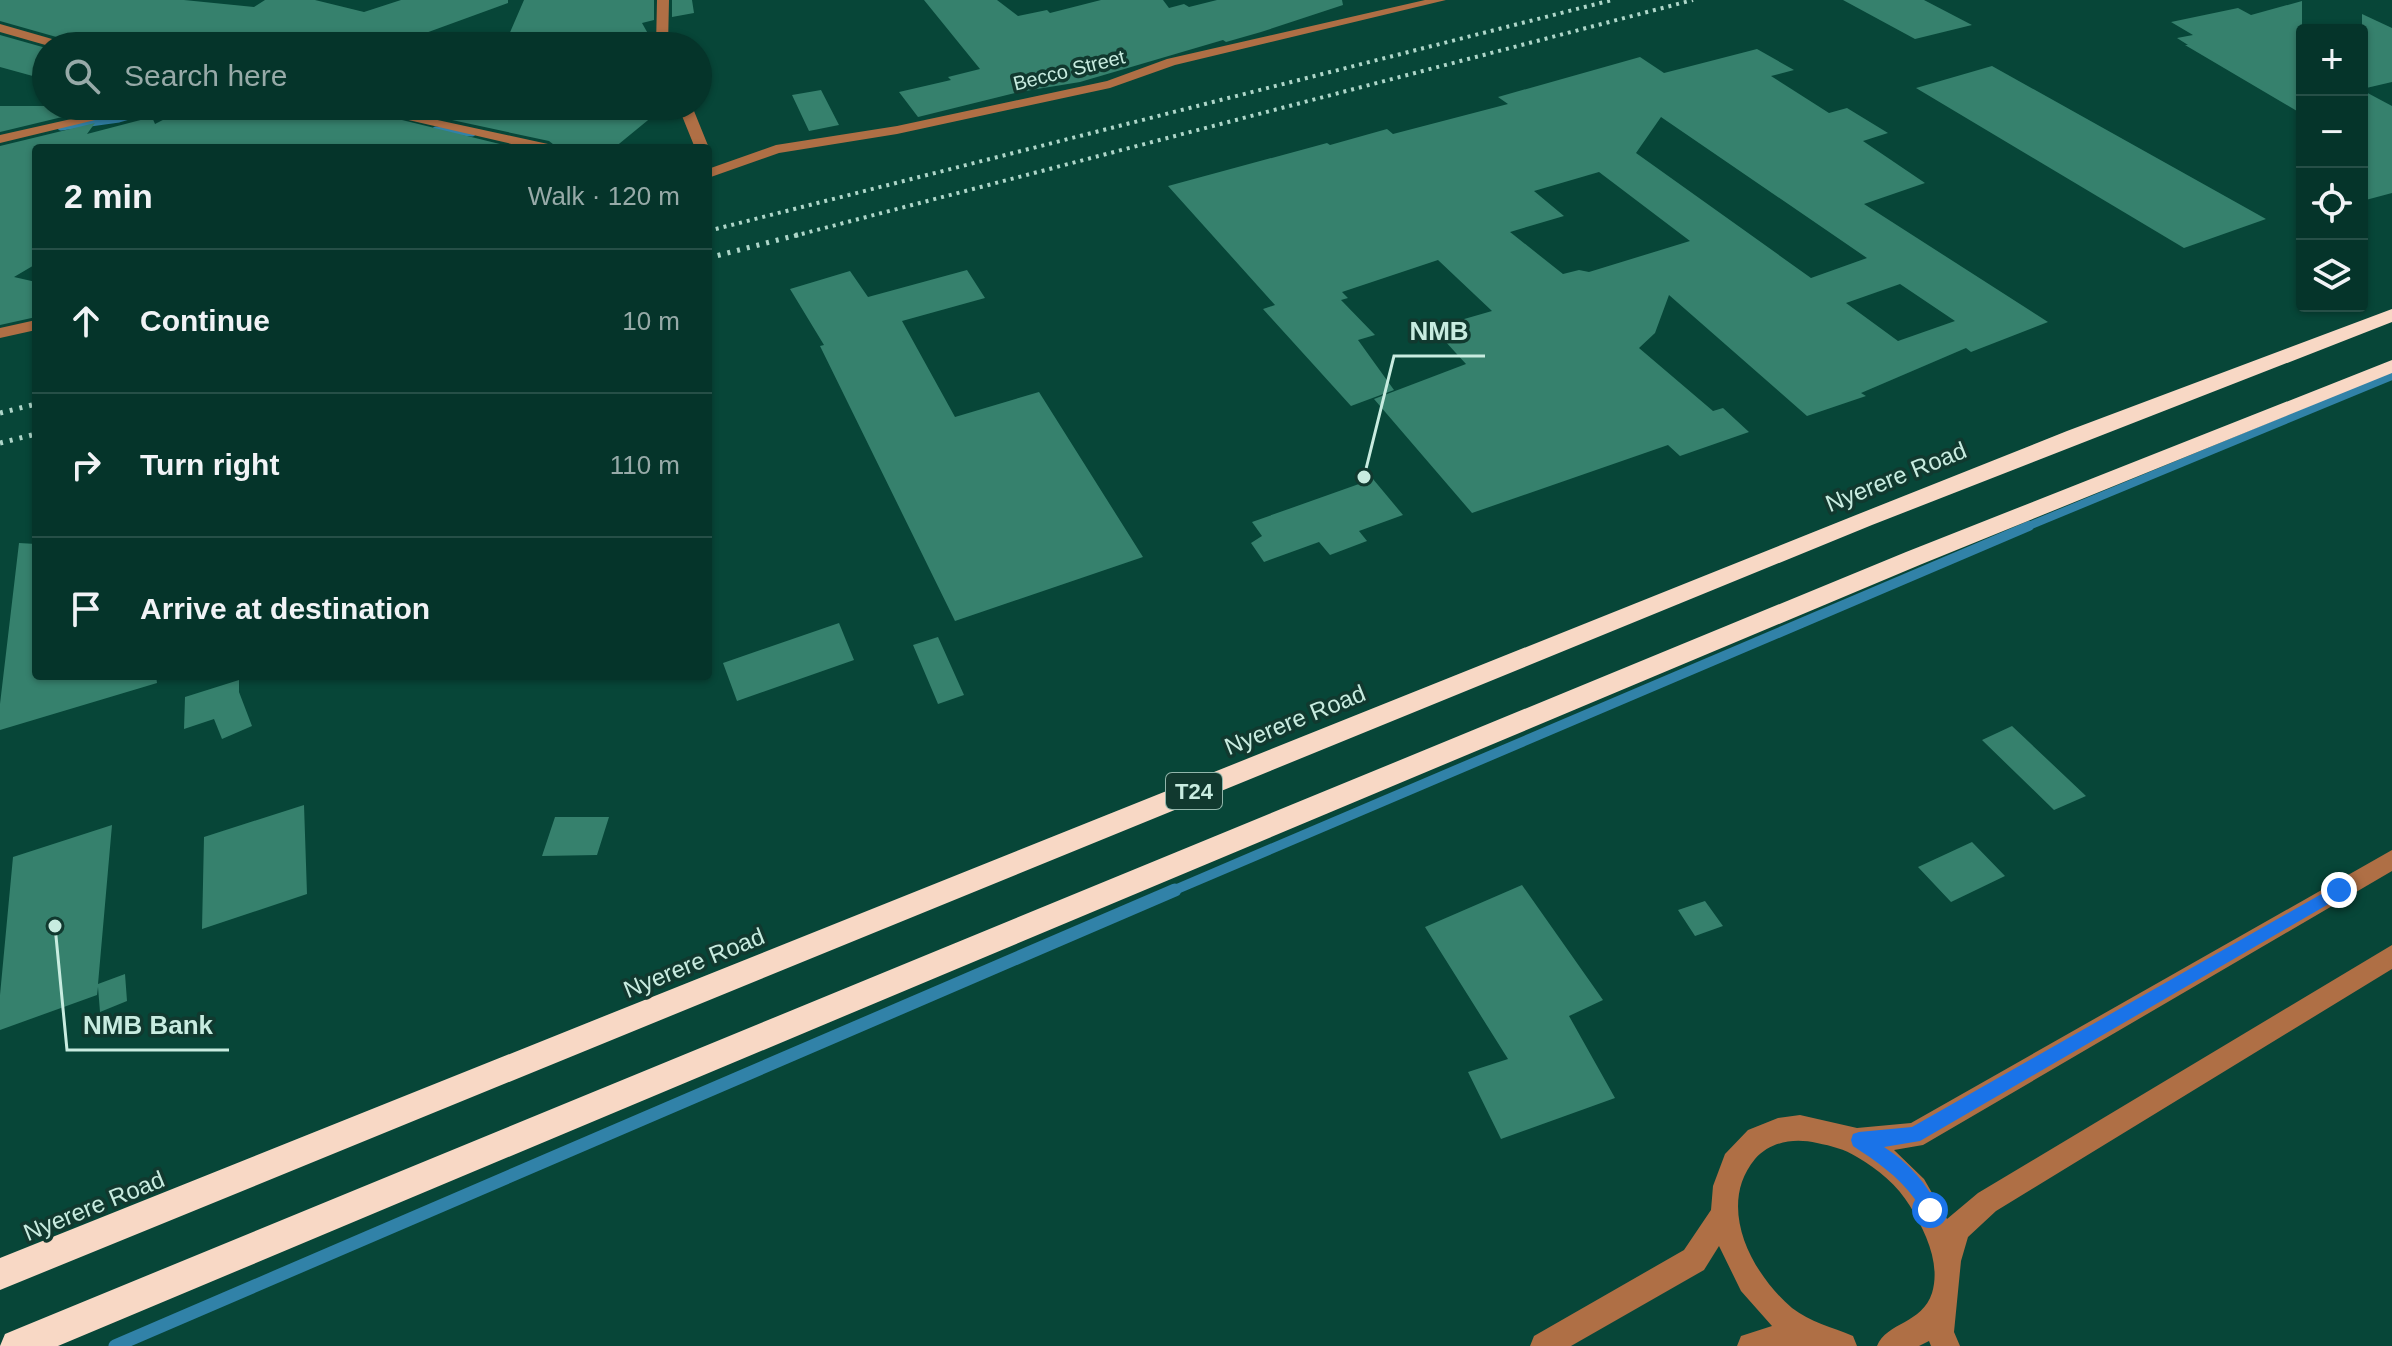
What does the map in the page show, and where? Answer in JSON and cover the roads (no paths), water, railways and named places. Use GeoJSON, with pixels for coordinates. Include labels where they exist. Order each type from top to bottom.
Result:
{"type":"FeatureCollection","features":[{"type":"Feature","properties":{"kind":"highway","name":"Nyerere Road"},"geometry":{"type":"LineString","coordinates":[[0,1274],[1976,475],[2392,315]]}},
{"type":"Feature","properties":{"kind":"highway","name":"T24"},"geometry":{"type":"LineString","coordinates":[[17,1346],[1914,558],[2392,366]]}},
{"type":"Feature","properties":{"kind":"street"},"geometry":{"type":"LineString","coordinates":[[660,32],[666,11],[663,0]]}},
{"type":"Feature","properties":{"kind":"street","name":"Becco Street"},"geometry":{"type":"LineString","coordinates":[[712,170],[776,149],[897,130],[1110,84],[1171,62],[1440,0]]}},
{"type":"Feature","properties":{"kind":"street"},"geometry":{"type":"LineString","coordinates":[[0,28],[32,37]]}},
{"type":"Feature","properties":{"kind":"street"},"geometry":{"type":"LineString","coordinates":[[0,139],[84,120]]}},
{"type":"Feature","properties":{"kind":"street"},"geometry":{"type":"LineString","coordinates":[[419,120],[530,144]]}},
{"type":"Feature","properties":{"kind":"street"},"geometry":{"type":"LineString","coordinates":[[691,120],[700,144]]}},
{"type":"Feature","properties":{"kind":"street"},"geometry":{"type":"LineString","coordinates":[[0,333],[32,326]]}},
{"type":"Feature","properties":{"kind":"street"},"geometry":{"type":"LineString","coordinates":[[1859,1140],[1914,1136],[2392,860]]}},
{"type":"Feature","properties":{"kind":"street"},"geometry":{"type":"LineString","coordinates":[[1946,1346],[1940,1333],[1948,1264],[1956,1229],[1987,1202],[2392,956]]}},
{"type":"Feature","properties":{"kind":"street"},"geometry":{"type":"LineString","coordinates":[[1832,1343],[1783,1318],[1753,1287],[1733,1251],[1724,1214],[1726,1182],[1739,1154],[1762,1136],[1791,1127],[1825,1128],[1859,1140],[1892,1162],[1921,1192],[1939,1227],[1948,1264]]}},
{"type":"Feature","properties":{"kind":"street"},"geometry":{"type":"LineString","coordinates":[[1544,1346],[1694,1260],[1724,1214]]}},
{"type":"Feature","properties":{"kind":"street"},"geometry":{"type":"LineString","coordinates":[[1891,1346],[1910,1340],[1931,1323],[1944,1300]]}},
{"type":"Feature","properties":{"kind":"street"},"geometry":{"type":"LineString","coordinates":[[1751,1346],[1774,1340],[1832,1343]]}},
{"type":"Feature","properties":{"kind":"waterway"},"geometry":{"type":"LineString","coordinates":[[61,127],[112,120]]}},
{"type":"Feature","properties":{"kind":"waterway"},"geometry":{"type":"LineString","coordinates":[[436,130],[472,133]]}},
{"type":"Feature","properties":{"kind":"waterway"},"geometry":{"type":"LineString","coordinates":[[2024,528],[2392,376]]}},
{"type":"Feature","properties":{"kind":"waterway"},"geometry":{"type":"LineString","coordinates":[[1170,892],[2029,526]]}},
{"type":"Feature","properties":{"kind":"waterway"},"geometry":{"type":"LineString","coordinates":[[115,1346],[1175,890]]}},
{"type":"Feature","properties":{"kind":"railway"},"geometry":{"type":"LineString","coordinates":[[712,230],[1612,0]]}},
{"type":"Feature","properties":{"kind":"railway"},"geometry":{"type":"LineString","coordinates":[[794,236],[1693,0]]}},
{"type":"Feature","properties":{"kind":"railway"},"geometry":{"type":"LineString","coordinates":[[712,257],[801,234]]}},
{"type":"Feature","properties":{"kind":"railway"},"geometry":{"type":"LineString","coordinates":[[0,413],[32,405]]}},
{"type":"Feature","properties":{"kind":"railway"},"geometry":{"type":"LineString","coordinates":[[0,443],[32,435]]}},
{"type":"Feature","properties":{"kind":"place","name":"NMB"},"geometry":{"type":"Point","coordinates":[1364,477]}},
{"type":"Feature","properties":{"kind":"place","name":"NMB Bank"},"geometry":{"type":"Point","coordinates":[55,926]}}]}
